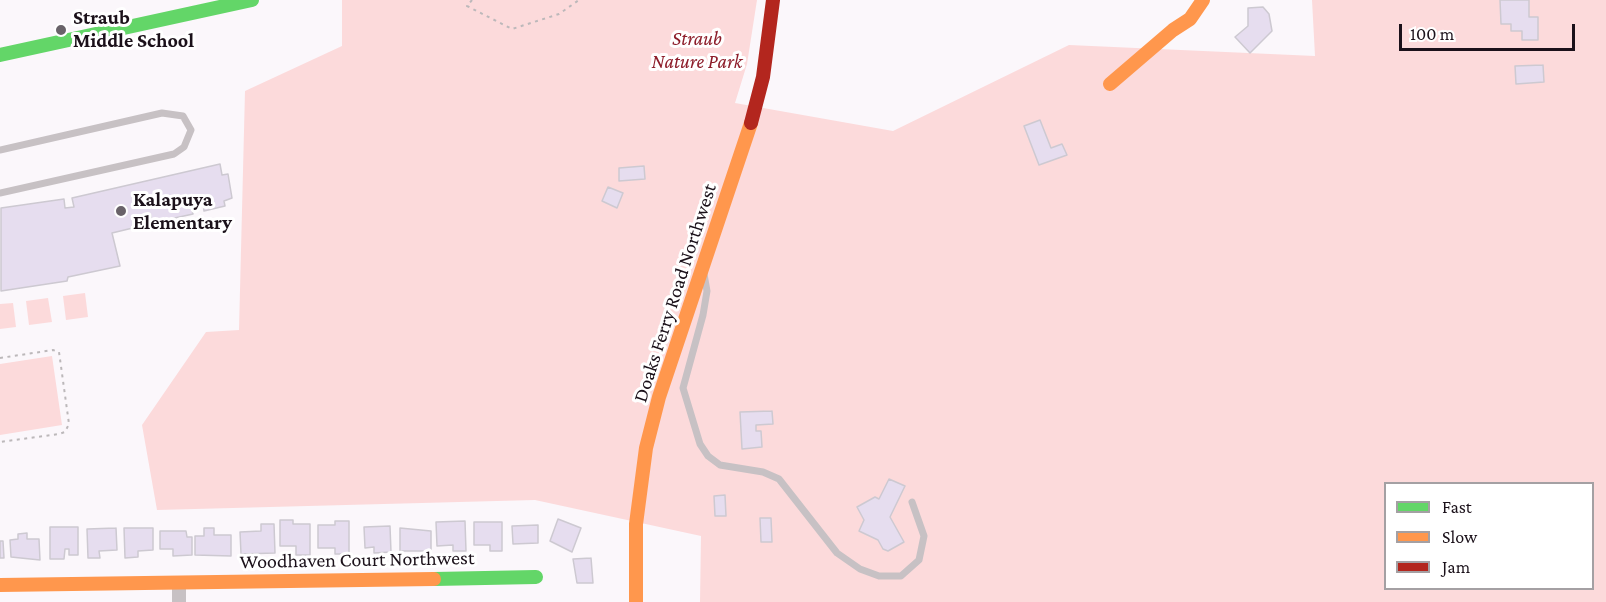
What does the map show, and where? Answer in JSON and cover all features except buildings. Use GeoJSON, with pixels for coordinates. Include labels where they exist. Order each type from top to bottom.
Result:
{"type":"FeatureCollection","features":[{"type":"Feature","properties":{"kind":"street"},"geometry":{"type":"LineString","coordinates":[[0,55],[252,0]]}},
{"type":"Feature","properties":{"kind":"street","name":"Doaks Ferry Road Northwest"},"geometry":{"type":"LineString","coordinates":[[636,602],[636,524],[646,448],[659,397],[754,114],[763,77],[773,0]]}},
{"type":"Feature","properties":{"kind":"street"},"geometry":{"type":"LineString","coordinates":[[1110,84],[1173,30],[1191,19],[1203,0]]}},
{"type":"Feature","properties":{"kind":"street","name":"Woodhaven Court Northwest"},"geometry":{"type":"LineString","coordinates":[[0,585],[536,577]]}},
{"type":"Feature","properties":{"kind":"street"},"geometry":{"type":"LineString","coordinates":[[179,583],[179,602]]}},
{"type":"Feature","properties":{"kind":"lane"},"geometry":{"type":"LineString","coordinates":[[0,150],[162,113],[183,116],[191,130],[184,147],[174,154],[0,194]]}},
{"type":"Feature","properties":{"kind":"lane"},"geometry":{"type":"LineString","coordinates":[[701,269],[707,280],[703,315],[683,388],[700,444],[708,456],[720,465],[763,472],[779,479],[837,553],[860,569],[879,576],[901,576],[919,560],[924,536],[912,502]]}},
{"type":"Feature","properties":{"kind":"path"},"geometry":{"type":"LineString","coordinates":[[472,0],[467,6],[512,29],[559,14],[579,0]]}},
{"type":"Feature","properties":{"kind":"path"},"geometry":{"type":"LineString","coordinates":[[0,358],[59,352],[69,424],[65,432],[59,434],[0,442]]}},
{"type":"Feature","properties":{"kind":"green space","name":"Straub Nature Park"},"geometry":{"type":"Polygon","coordinates":[[[342,0],[757,0],[747,64],[735,103],[893,131],[1069,45],[1315,56],[1312,0],[1606,0],[1606,602],[700,602],[701,536],[535,500],[157,510],[142,425],[206,332],[239,330],[245,91],[342,46],[342,0]]]}},
{"type":"Feature","properties":{"kind":"green space"},"geometry":{"type":"Polygon","coordinates":[[[85,293],[88,317],[66,320],[63,296],[85,293]]]}},
{"type":"Feature","properties":{"kind":"green space"},"geometry":{"type":"Polygon","coordinates":[[[48,298],[52,322],[29,325],[26,301],[48,298]]]}},
{"type":"Feature","properties":{"kind":"green space"},"geometry":{"type":"Polygon","coordinates":[[[13,303],[16,327],[0,329],[0,304],[13,303]]]}},
{"type":"Feature","properties":{"kind":"green space"},"geometry":{"type":"Polygon","coordinates":[[[52,356],[62,425],[0,435],[0,364],[52,356]]]}},
{"type":"Feature","properties":{"kind":"traffic: fast"},"geometry":{"type":"LineString","coordinates":[[0,55],[252,0]]}},
{"type":"Feature","properties":{"kind":"traffic: fast"},"geometry":{"type":"LineString","coordinates":[[434,579],[536,577]]}},
{"type":"Feature","properties":{"kind":"traffic: slow"},"geometry":{"type":"LineString","coordinates":[[1110,84],[1173,30],[1190,19],[1203,0]]}},
{"type":"Feature","properties":{"kind":"traffic: slow"},"geometry":{"type":"LineString","coordinates":[[636,602],[636,524],[646,448],[659,397],[751,123]]}},
{"type":"Feature","properties":{"kind":"traffic: slow"},"geometry":{"type":"LineString","coordinates":[[0,585],[434,579]]}},
{"type":"Feature","properties":{"kind":"traffic: jam"},"geometry":{"type":"LineString","coordinates":[[751,123],[763,77],[773,0]]}},
{"type":"Feature","properties":{"kind":"place","name":"Straub Middle School"},"geometry":{"type":"Point","coordinates":[61,30]}},
{"type":"Feature","properties":{"kind":"place","name":"Kalapuya Elementary"},"geometry":{"type":"Point","coordinates":[121,211]}}]}
